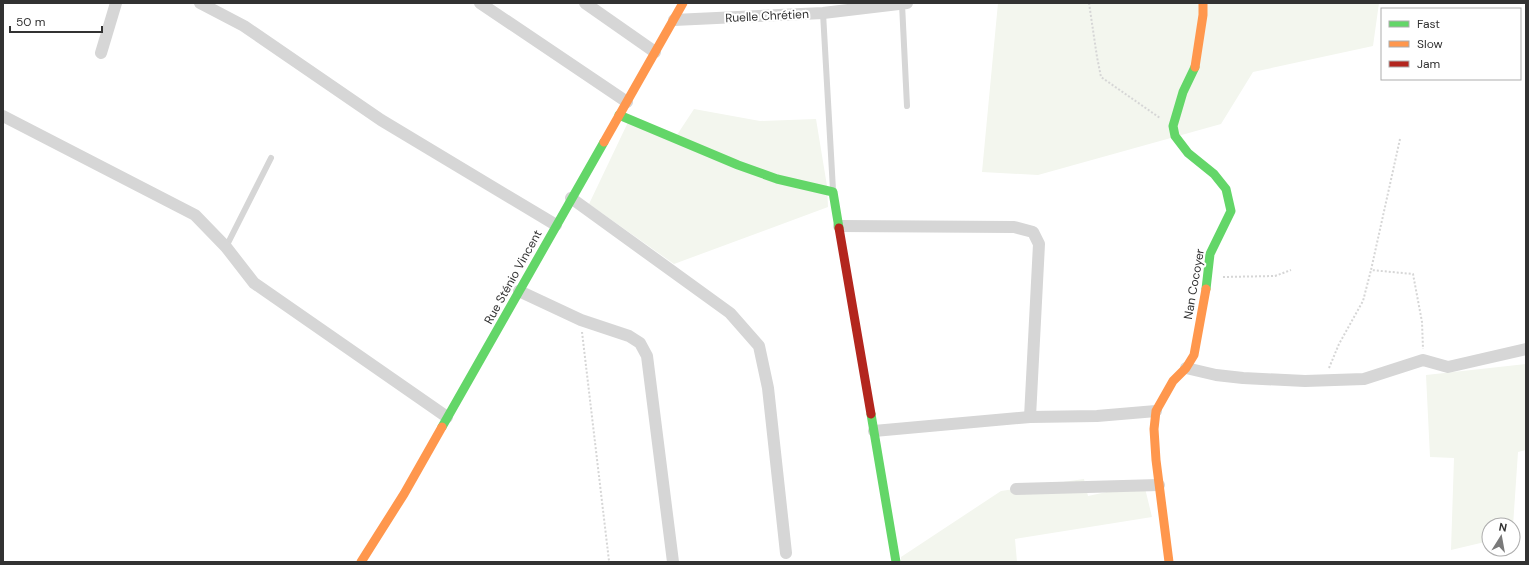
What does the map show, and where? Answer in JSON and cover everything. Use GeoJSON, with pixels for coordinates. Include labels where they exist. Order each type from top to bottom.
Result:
{"type":"FeatureCollection","features":[{"type":"Feature","properties":{"kind":"street"},"geometry":{"type":"LineString","coordinates":[[101,54],[116,3]]}},
{"type":"Feature","properties":{"kind":"street"},"geometry":{"type":"LineString","coordinates":[[200,3],[244,26],[381,120],[556,225]]}},
{"type":"Feature","properties":{"kind":"street"},"geometry":{"type":"LineString","coordinates":[[480,3],[627,102]]}},
{"type":"Feature","properties":{"kind":"street"},"geometry":{"type":"LineString","coordinates":[[585,3],[655,52]]}},
{"type":"Feature","properties":{"kind":"street"},"geometry":{"type":"LineString","coordinates":[[1173,126],[1183,92],[1194,72],[1203,15],[1203,3]]}},
{"type":"Feature","properties":{"kind":"street","name":"Rue Sténio Vincent"},"geometry":{"type":"LineString","coordinates":[[361,562],[404,494],[571,198],[674,20],[681,4]]}},
{"type":"Feature","properties":{"kind":"street","name":"Ruelle Chrétien"},"geometry":{"type":"LineString","coordinates":[[674,20],[822,13],[904,4]]}},
{"type":"Feature","properties":{"kind":"street"},"geometry":{"type":"LineString","coordinates":[[3,116],[195,215],[226,247],[254,283],[447,417]]}},
{"type":"Feature","properties":{"kind":"street"},"geometry":{"type":"LineString","coordinates":[[619,116],[764,174],[833,192],[896,562]]}},
{"type":"Feature","properties":{"kind":"street","name":"Nan Cocoyer"},"geometry":{"type":"LineString","coordinates":[[1169,562],[1154,429],[1156,411],[1173,381],[1186,368],[1194,355],[1208,278],[1210,254],[1216,238],[1231,210],[1226,190],[1214,174],[1188,153],[1175,136],[1173,126]]}},
{"type":"Feature","properties":{"kind":"street"},"geometry":{"type":"LineString","coordinates":[[571,198],[730,314],[759,346],[768,388],[786,553]]}},
{"type":"Feature","properties":{"kind":"street"},"geometry":{"type":"LineString","coordinates":[[839,226],[1014,227],[1033,232],[1039,244],[1030,418]]}},
{"type":"Feature","properties":{"kind":"street"},"geometry":{"type":"LineString","coordinates":[[519,291],[580,320],[629,336],[640,343],[647,356],[673,562]]}},
{"type":"Feature","properties":{"kind":"street"},"geometry":{"type":"LineString","coordinates":[[1186,368],[1216,375],[1243,378],[1324,380],[1364,379],[1423,360],[1448,367],[1526,349]]}},
{"type":"Feature","properties":{"kind":"street"},"geometry":{"type":"LineString","coordinates":[[874,431],[1030,418],[1097,416],[1156,411]]}},
{"type":"Feature","properties":{"kind":"street"},"geometry":{"type":"LineString","coordinates":[[1016,489],[1159,484]]}},
{"type":"Feature","properties":{"kind":"lane"},"geometry":{"type":"LineString","coordinates":[[904,4],[907,106]]}},
{"type":"Feature","properties":{"kind":"lane"},"geometry":{"type":"LineString","coordinates":[[822,13],[833,192]]}},
{"type":"Feature","properties":{"kind":"lane"},"geometry":{"type":"LineString","coordinates":[[226,247],[271,158]]}},
{"type":"Feature","properties":{"kind":"path"},"geometry":{"type":"LineString","coordinates":[[1089,3],[1096,57],[1101,77],[1173,126]]}},
{"type":"Feature","properties":{"kind":"path"},"geometry":{"type":"LineString","coordinates":[[1324,380],[1339,344],[1363,301],[1400,139]]}},
{"type":"Feature","properties":{"kind":"path"},"geometry":{"type":"LineString","coordinates":[[1208,278],[1275,276],[1291,270]]}},
{"type":"Feature","properties":{"kind":"path"},"geometry":{"type":"LineString","coordinates":[[1371,270],[1413,274],[1422,322],[1423,360]]}},
{"type":"Feature","properties":{"kind":"path"},"geometry":{"type":"LineString","coordinates":[[580,320],[609,561]]}},
{"type":"Feature","properties":{"kind":"shaded area"},"geometry":{"type":"Polygon","coordinates":[[[998,3],[1379,3],[1373,46],[1253,72],[1221,124],[1038,175],[982,172],[998,3]]]}},
{"type":"Feature","properties":{"kind":"shaded area"},"geometry":{"type":"Polygon","coordinates":[[[694,109],[760,121],[816,119],[827,186],[828,207],[674,264],[589,204],[630,118],[675,138],[694,109]]]}},
{"type":"Feature","properties":{"kind":"shaded area"},"geometry":{"type":"Polygon","coordinates":[[[1526,364],[1526,450],[1518,452],[1514,517],[1481,517],[1481,543],[1451,550],[1454,458],[1430,457],[1426,375],[1526,364]]]}},
{"type":"Feature","properties":{"kind":"shaded area"},"geometry":{"type":"Polygon","coordinates":[[[1084,479],[1088,496],[1144,484],[1152,517],[1015,539],[1017,562],[901,562],[901,557],[1001,491],[1084,479]]]}},
{"type":"Feature","properties":{"kind":"traffic: fast"},"geometry":{"type":"LineString","coordinates":[[1195,67],[1183,92],[1173,126],[1175,136],[1188,153],[1214,174],[1226,189],[1231,211],[1210,254],[1206,289]]}},
{"type":"Feature","properties":{"kind":"traffic: fast"},"geometry":{"type":"LineString","coordinates":[[619,115],[738,165],[777,179],[833,192],[839,228]]}},
{"type":"Feature","properties":{"kind":"traffic: fast"},"geometry":{"type":"LineString","coordinates":[[442,427],[604,142]]}},
{"type":"Feature","properties":{"kind":"traffic: fast"},"geometry":{"type":"LineString","coordinates":[[871,414],[896,562]]}},
{"type":"Feature","properties":{"kind":"traffic: slow"},"geometry":{"type":"LineString","coordinates":[[604,142],[683,3]]}},
{"type":"Feature","properties":{"kind":"traffic: slow"},"geometry":{"type":"LineString","coordinates":[[1195,67],[1203,15],[1203,3]]}},
{"type":"Feature","properties":{"kind":"traffic: slow"},"geometry":{"type":"LineString","coordinates":[[1169,562],[1156,460],[1154,429],[1156,411],[1173,381],[1186,368],[1194,355],[1206,289]]}},
{"type":"Feature","properties":{"kind":"traffic: slow"},"geometry":{"type":"LineString","coordinates":[[361,562],[404,494],[442,427]]}},
{"type":"Feature","properties":{"kind":"traffic: jam"},"geometry":{"type":"LineString","coordinates":[[839,228],[871,414]]}}]}
